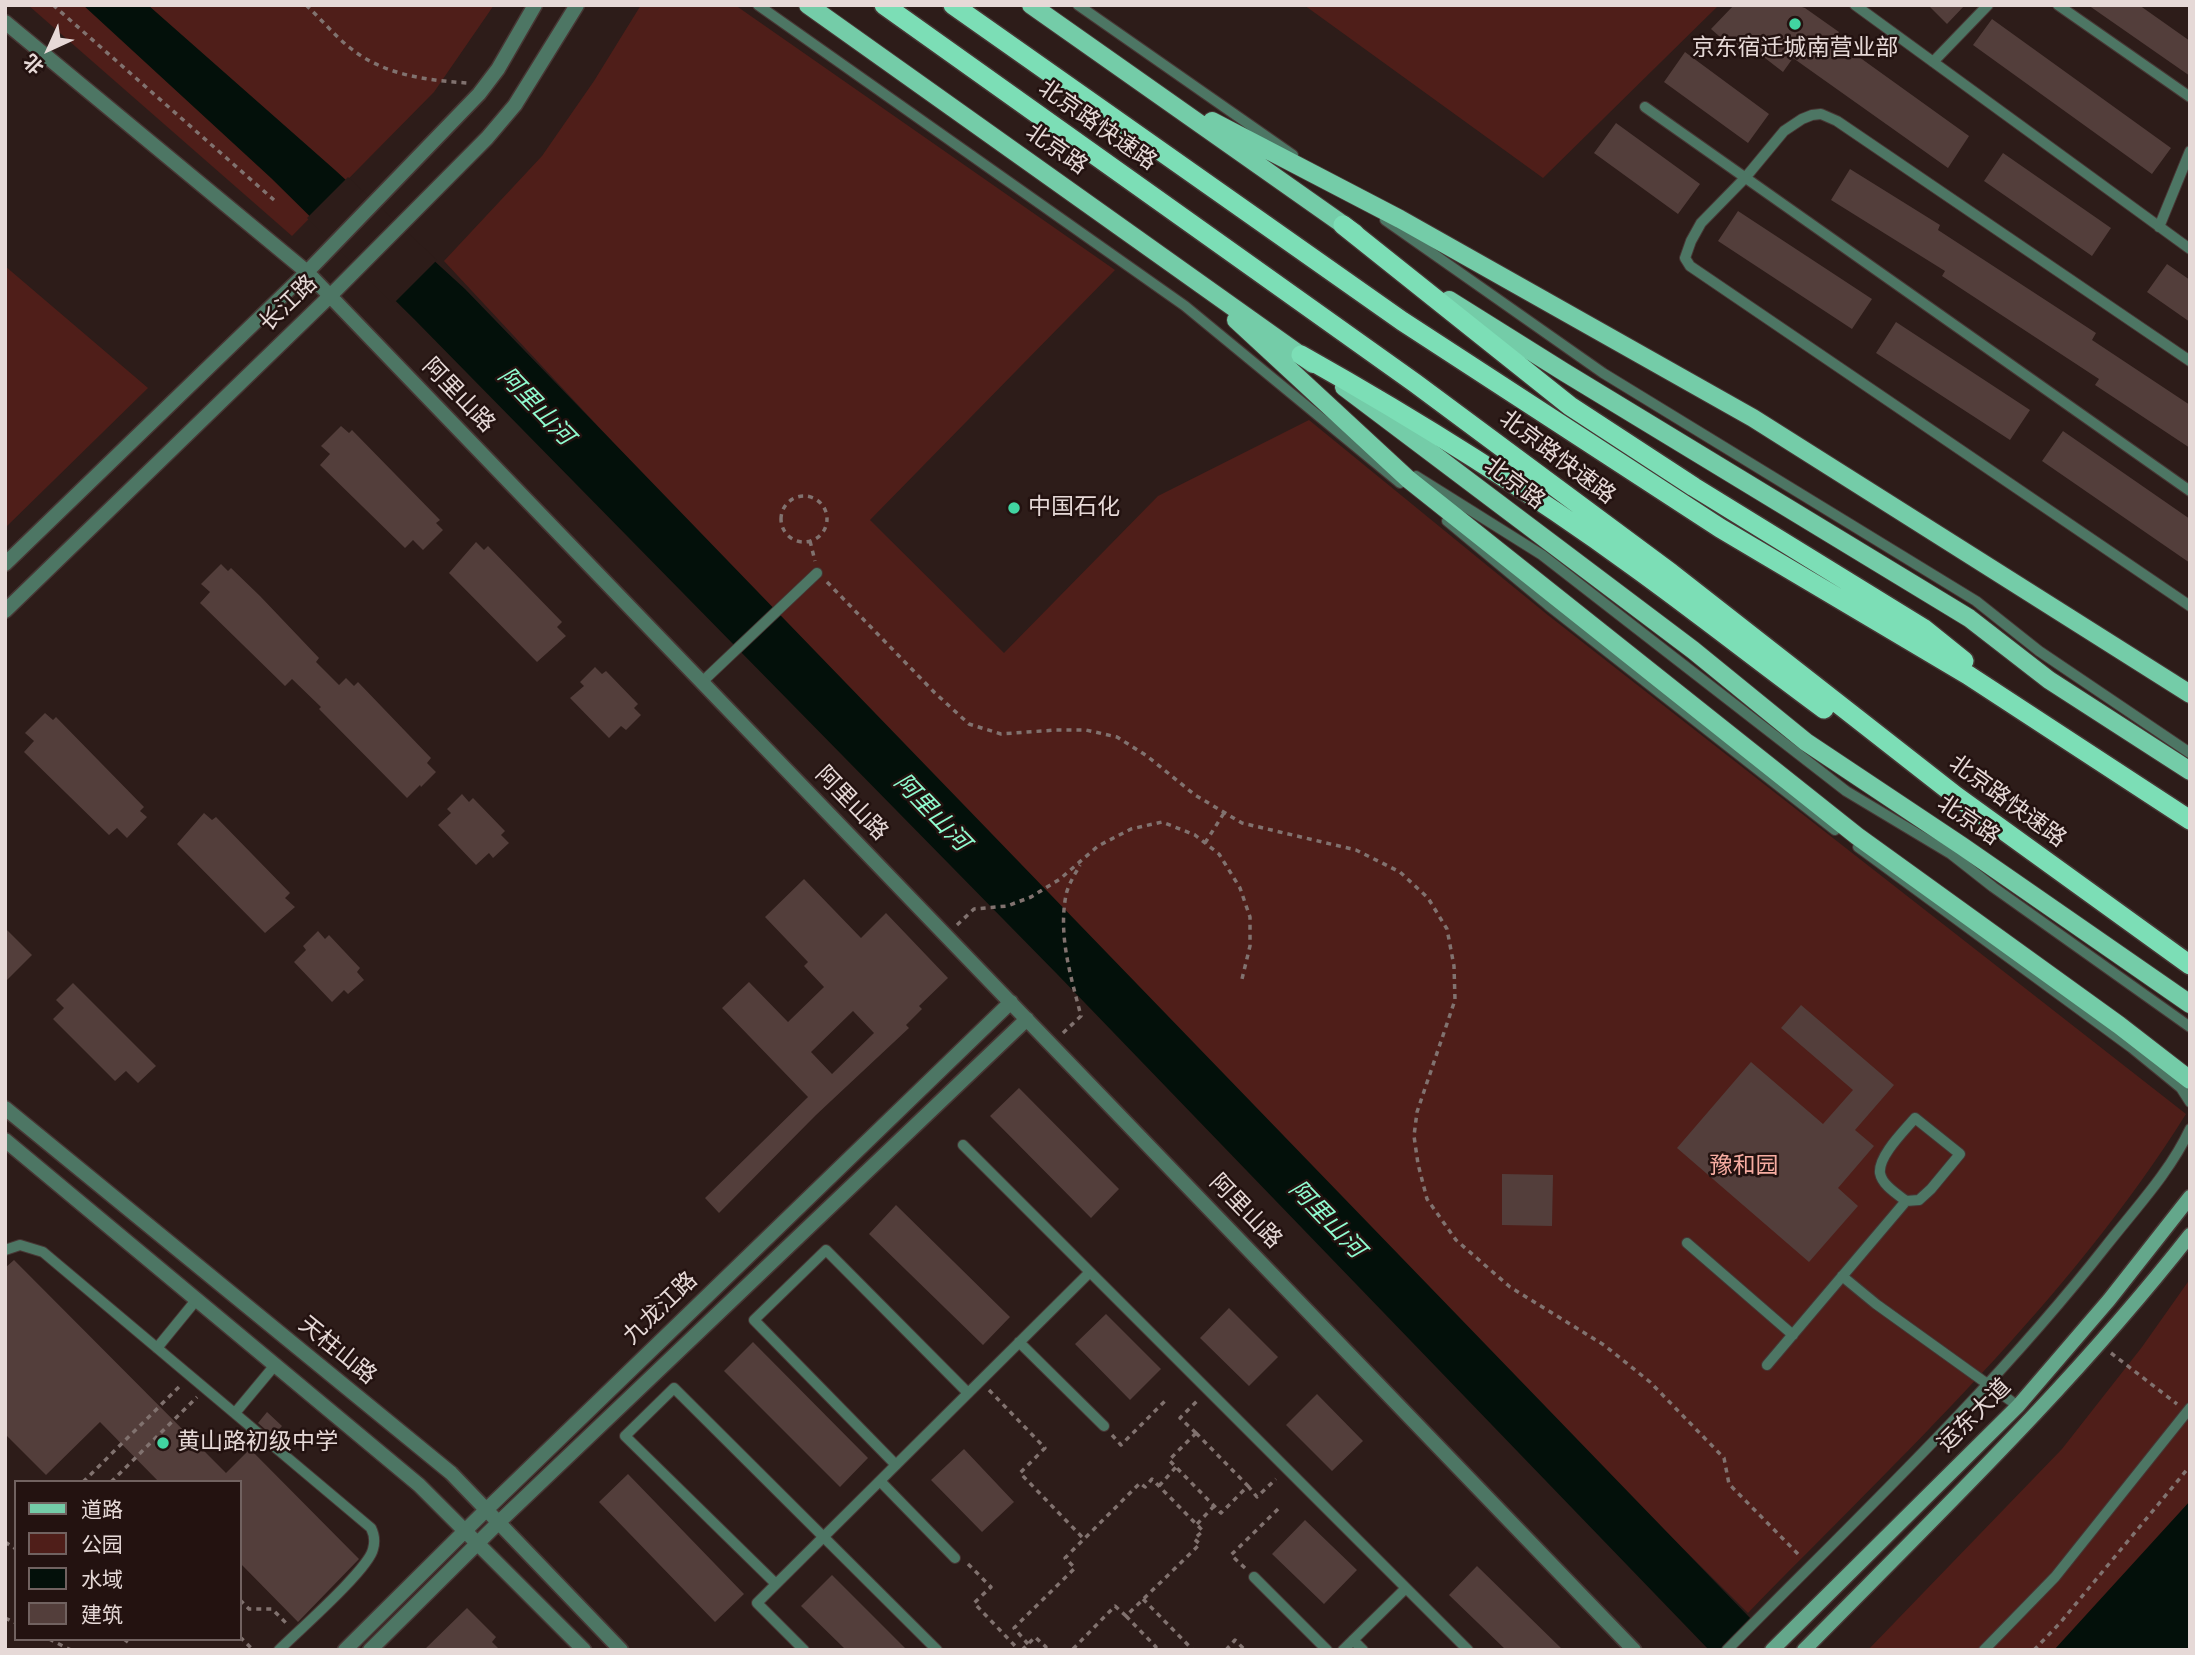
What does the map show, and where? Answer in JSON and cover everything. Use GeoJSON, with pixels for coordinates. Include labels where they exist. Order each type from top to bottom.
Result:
{"type":"FeatureCollection","features":[{"type":"Feature","properties":{"kind":"highway","name":"北京路快速路"},"geometry":{"type":"LineString","coordinates":[[884,5],[1369,350],[1671,573],[1956,796],[2190,965]]}},
{"type":"Feature","properties":{"kind":"highway","name":"北京路快速路"},"geometry":{"type":"LineString","coordinates":[[953,5],[1392,314],[1720,528],[1968,675],[2190,820]]}},
{"type":"Feature","properties":{"kind":"highway"},"geometry":{"type":"LineString","coordinates":[[1343,225],[1570,406],[1694,487],[1923,628],[2039,721]]}},
{"type":"Feature","properties":{"kind":"highway"},"geometry":{"type":"LineString","coordinates":[[1301,355],[1385,402],[1554,511],[1633,566],[1836,717],[1956,796]]}},
{"type":"Feature","properties":{"kind":"main road","name":"北京路"},"geometry":{"type":"LineString","coordinates":[[808,5],[1301,355],[1693,650],[1807,742],[2190,1004]]}},
{"type":"Feature","properties":{"kind":"main road"},"geometry":{"type":"LineString","coordinates":[[1031,5],[1465,310],[1969,618],[2049,680],[2131,723],[2190,771]]}},
{"type":"Feature","properties":{"kind":"main road"},"geometry":{"type":"LineString","coordinates":[[1146,86],[1400,219],[1753,418],[2190,694]]}},
{"type":"Feature","properties":{"kind":"main road"},"geometry":{"type":"LineString","coordinates":[[1180,267],[1408,479],[1857,836],[2108,1017],[2190,1080]]}},
{"type":"Feature","properties":{"kind":"main road","name":"运东大道"},"geometry":{"type":"LineString","coordinates":[[1772,1650],[2018,1406],[2109,1300],[2190,1197]]}},
{"type":"Feature","properties":{"kind":"main road","name":"运东大道"},"geometry":{"type":"LineString","coordinates":[[1804,1650],[2035,1416],[2138,1301],[2190,1235]]}},
{"type":"Feature","properties":{"kind":"street","name":"长江路"},"geometry":{"type":"LineString","coordinates":[[5,564],[307,272],[487,84],[535,5]]}},
{"type":"Feature","properties":{"kind":"street","name":"长江路"},"geometry":{"type":"LineString","coordinates":[[5,611],[330,296],[487,138],[515,105],[577,5]]}},
{"type":"Feature","properties":{"kind":"street","name":"阿里山路"},"geometry":{"type":"LineString","coordinates":[[5,22],[307,272],[1634,1650]]}},
{"type":"Feature","properties":{"kind":"street","name":"九龙江路"},"geometry":{"type":"LineString","coordinates":[[345,1650],[1011,1002]]}},
{"type":"Feature","properties":{"kind":"street","name":"九龙江路"},"geometry":{"type":"LineString","coordinates":[[370,1650],[498,1522],[1027,1019]]}},
{"type":"Feature","properties":{"kind":"street","name":"天柱山路"},"geometry":{"type":"LineString","coordinates":[[5,1108],[451,1473],[621,1650]]}},
{"type":"Feature","properties":{"kind":"street"},"geometry":{"type":"LineString","coordinates":[[5,1140],[419,1485],[584,1650]]}},
{"type":"Feature","properties":{"kind":"lane"},"geometry":{"type":"LineString","coordinates":[[758,5],[1185,306],[1548,605],[1905,883],[2132,1048],[2181,1088],[2190,1102]]}},
{"type":"Feature","properties":{"kind":"lane"},"geometry":{"type":"LineString","coordinates":[[1078,5],[1603,373],[1976,601],[2131,723],[2190,753]]}},
{"type":"Feature","properties":{"kind":"lane"},"geometry":{"type":"LineString","coordinates":[[1855,5],[2190,249]]}},
{"type":"Feature","properties":{"kind":"lane"},"geometry":{"type":"LineString","coordinates":[[1933,62],[1988,5]]}},
{"type":"Feature","properties":{"kind":"lane"},"geometry":{"type":"LineString","coordinates":[[2058,5],[2190,97]]}},
{"type":"Feature","properties":{"kind":"lane"},"geometry":{"type":"LineString","coordinates":[[1645,107],[2190,491]]}},
{"type":"Feature","properties":{"kind":"lane"},"geometry":{"type":"LineString","coordinates":[[2190,360],[1837,121],[1821,114],[1802,119],[1784,131],[1745,178],[1701,223],[1690,241],[1685,258],[1690,266],[2190,607]]}},
{"type":"Feature","properties":{"kind":"lane"},"geometry":{"type":"LineString","coordinates":[[2159,227],[2186,174],[2190,151]]}},
{"type":"Feature","properties":{"kind":"lane"},"geometry":{"type":"LineString","coordinates":[[1382,456],[1542,555],[1846,791],[1951,853],[2190,1027]]}},
{"type":"Feature","properties":{"kind":"lane"},"geometry":{"type":"LineString","coordinates":[[702,682],[817,573]]}},
{"type":"Feature","properties":{"kind":"lane"},"geometry":{"type":"LineString","coordinates":[[1767,1365],[1906,1201],[1919,1200],[1961,1154],[1915,1118],[1893,1144],[1880,1172],[1886,1184],[1906,1201]]}},
{"type":"Feature","properties":{"kind":"lane"},"geometry":{"type":"LineString","coordinates":[[1727,1650],[1988,1384],[2066,1297],[2170,1163],[2190,1129]]}},
{"type":"Feature","properties":{"kind":"lane"},"geometry":{"type":"LineString","coordinates":[[963,1145],[1468,1650]]}},
{"type":"Feature","properties":{"kind":"lane"},"geometry":{"type":"LineString","coordinates":[[1687,1243],[1793,1335]]}},
{"type":"Feature","properties":{"kind":"lane"},"geometry":{"type":"LineString","coordinates":[[5,1250],[20,1245],[43,1252],[364,1521],[374,1534],[373,1549],[361,1570],[279,1650]]}},
{"type":"Feature","properties":{"kind":"lane"},"geometry":{"type":"LineString","coordinates":[[896,1465],[754,1320],[826,1250],[968,1393]]}},
{"type":"Feature","properties":{"kind":"lane"},"geometry":{"type":"LineString","coordinates":[[804,1650],[757,1603],[1090,1272]]}},
{"type":"Feature","properties":{"kind":"lane"},"geometry":{"type":"LineString","coordinates":[[1842,1276],[1876,1304],[2018,1406]]}},
{"type":"Feature","properties":{"kind":"lane"},"geometry":{"type":"LineString","coordinates":[[157,1348],[197,1299]]}},
{"type":"Feature","properties":{"kind":"lane"},"geometry":{"type":"LineString","coordinates":[[1019,1342],[1104,1426]]}},
{"type":"Feature","properties":{"kind":"lane"},"geometry":{"type":"LineString","coordinates":[[235,1413],[275,1365]]}},
{"type":"Feature","properties":{"kind":"lane"},"geometry":{"type":"LineString","coordinates":[[776,1584],[625,1436],[674,1388],[937,1650]]}},
{"type":"Feature","properties":{"kind":"lane"},"geometry":{"type":"LineString","coordinates":[[1984,1650],[2055,1577],[2188,1410]]}},
{"type":"Feature","properties":{"kind":"lane"},"geometry":{"type":"LineString","coordinates":[[880,1480],[955,1558]]}},
{"type":"Feature","properties":{"kind":"lane"},"geometry":{"type":"LineString","coordinates":[[1254,1577],[1326,1650]]}},
{"type":"Feature","properties":{"kind":"lane"},"geometry":{"type":"LineString","coordinates":[[1343,1650],[1406,1588]]}},
{"type":"Feature","properties":{"kind":"lane"},"geometry":{"type":"LineString","coordinates":[[1353,1640],[1363,1650]]}},
{"type":"Feature","properties":{"kind":"path"},"geometry":{"type":"LineString","coordinates":[[53,5],[274,200]]}},
{"type":"Feature","properties":{"kind":"path"},"geometry":{"type":"LineString","coordinates":[[306,5],[350,48],[384,69],[426,80],[487,84]]}},
{"type":"Feature","properties":{"kind":"path"},"geometry":{"type":"LineString","coordinates":[[797,497],[813,497],[827,513],[825,529],[810,541],[791,538],[782,525],[784,507],[797,497]]}},
{"type":"Feature","properties":{"kind":"path"},"geometry":{"type":"LineString","coordinates":[[810,541],[817,573],[969,724],[1001,734],[1086,730],[1117,737],[1147,756],[1195,796],[1242,823],[1356,850],[1400,872],[1427,898],[1447,929],[1454,966],[1455,1000],[1418,1112],[1414,1136],[1427,1199],[1456,1240],[1510,1287],[1604,1345],[1650,1381],[1724,1458],[1729,1484],[1810,1566]]}},
{"type":"Feature","properties":{"kind":"path"},"geometry":{"type":"LineString","coordinates":[[1205,843],[1224,813]]}},
{"type":"Feature","properties":{"kind":"path"},"geometry":{"type":"LineString","coordinates":[[946,935],[974,909],[1007,906],[1031,897],[1060,879],[1098,846],[1131,829],[1162,822],[1195,835],[1219,854],[1240,888],[1250,917],[1250,946],[1242,979]]}},
{"type":"Feature","properties":{"kind":"path"},"geometry":{"type":"LineString","coordinates":[[1052,1045],[1081,1016],[1063,931],[1066,893],[1081,862]]}},
{"type":"Feature","properties":{"kind":"path"},"geometry":{"type":"LineString","coordinates":[[2099,1344],[2188,1410]]}},
{"type":"Feature","properties":{"kind":"path"},"geometry":{"type":"LineString","coordinates":[[85,1480],[190,1375]]}},
{"type":"Feature","properties":{"kind":"path"},"geometry":{"type":"LineString","coordinates":[[980,1381],[1045,1448],[1020,1473],[1084,1539]]}},
{"type":"Feature","properties":{"kind":"path"},"geometry":{"type":"LineString","coordinates":[[115,1480],[206,1389]]}},
{"type":"Feature","properties":{"kind":"path"},"geometry":{"type":"LineString","coordinates":[[1208,1390],[1180,1418],[1258,1497],[1286,1468]]}},
{"type":"Feature","properties":{"kind":"path"},"geometry":{"type":"LineString","coordinates":[[1104,1426],[1121,1445],[1168,1398]]}},
{"type":"Feature","properties":{"kind":"path"},"geometry":{"type":"LineString","coordinates":[[1196,1433],[1169,1460],[1214,1506],[1221,1513],[1248,1486]]}},
{"type":"Feature","properties":{"kind":"path"},"geometry":{"type":"LineString","coordinates":[[2034,1650],[2060,1623],[2190,1466]]}},
{"type":"Feature","properties":{"kind":"path"},"geometry":{"type":"LineString","coordinates":[[1159,1486],[1176,1467]]}},
{"type":"Feature","properties":{"kind":"path"},"geometry":{"type":"LineString","coordinates":[[1028,1644],[1014,1629],[1075,1568],[1065,1558],[1140,1483],[1145,1488],[1152,1479],[1203,1531],[1194,1539],[1199,1544],[1126,1616]]}},
{"type":"Feature","properties":{"kind":"path"},"geometry":{"type":"LineString","coordinates":[[1197,1524],[1214,1506]]}},
{"type":"Feature","properties":{"kind":"path"},"geometry":{"type":"LineString","coordinates":[[1254,1577],[1231,1555],[1279,1508]]}},
{"type":"Feature","properties":{"kind":"path"},"geometry":{"type":"LineString","coordinates":[[955,1558],[962,1558],[991,1587],[974,1603],[1021,1650],[1035,1637],[1046,1647],[1043,1650]]}},
{"type":"Feature","properties":{"kind":"path"},"geometry":{"type":"LineString","coordinates":[[1143,1599],[1193,1650]]}},
{"type":"Feature","properties":{"kind":"path"},"geometry":{"type":"LineString","coordinates":[[242,1602],[249,1609],[272,1609],[297,1632]]}},
{"type":"Feature","properties":{"kind":"path"},"geometry":{"type":"LineString","coordinates":[[1072,1650],[1115,1606],[1156,1647],[1153,1650]]}},
{"type":"Feature","properties":{"kind":"path"},"geometry":{"type":"LineString","coordinates":[[1226,1650],[1235,1640],[1245,1650]]}},
{"type":"Feature","properties":{"kind":"path"},"geometry":{"type":"LineString","coordinates":[[53,1641],[71,1650]]}},
{"type":"Feature","properties":{"kind":"green space"},"geometry":{"type":"Polygon","coordinates":[[[28,5],[494,5],[434,92],[292,236],[28,5]]]}},
{"type":"Feature","properties":{"kind":"green space","name":"豫和园"},"geometry":{"type":"Polygon","coordinates":[[[641,5],[735,5],[1115,270],[870,520],[1004,653],[1158,496],[1309,420],[1549,616],[2186,1114],[2140,1183],[2090,1249],[2036,1313],[1923,1435],[1748,1613],[1477,1344],[731,569],[444,261],[542,156],[594,81],[641,5]]]}},
{"type":"Feature","properties":{"kind":"green space"},"geometry":{"type":"Polygon","coordinates":[[[1304,5],[1719,5],[1543,178],[1304,5]]]}},
{"type":"Feature","properties":{"kind":"green space"},"geometry":{"type":"Polygon","coordinates":[[[5,266],[148,388],[5,528],[5,266]]]}},
{"type":"Feature","properties":{"kind":"green space"},"geometry":{"type":"Polygon","coordinates":[[[2190,1279],[2190,1650],[1868,1650],[2062,1449],[2142,1347],[2190,1279]]]}},
{"type":"Feature","properties":{"kind":"water","name":"阿里山河"},"geometry":{"type":"Polygon","coordinates":[[[83,5],[148,5],[465,289],[1751,1619],[1720,1650],[1709,1650],[1058,975],[414,319],[271,178],[83,5]]]}},
{"type":"Feature","properties":{"kind":"water"},"geometry":{"type":"Polygon","coordinates":[[[2190,1501],[2190,1650],[2054,1650],[2190,1501]]]}},
{"type":"Feature","properties":{"kind":"pier"},"geometry":{"type":"Polygon","coordinates":[[[348,177],[437,260],[393,304],[307,218],[348,177]]]}},
{"type":"Feature","properties":{"kind":"building"},"geometry":{"type":"Polygon","coordinates":[[[1734,5],[1796,5],[1805,8],[1839,32],[1834,39],[1969,136],[1948,168],[1793,58],[1783,72],[1743,41],[1735,50],[1711,29],[1734,5]]]}},
{"type":"Feature","properties":{"kind":"building"},"geometry":{"type":"Polygon","coordinates":[[[1928,5],[1965,5],[1947,24],[1928,5]]]}},
{"type":"Feature","properties":{"kind":"building"},"geometry":{"type":"Polygon","coordinates":[[[2088,5],[2139,5],[2190,41],[2190,76],[2088,5]]]}},
{"type":"Feature","properties":{"kind":"building"},"geometry":{"type":"Polygon","coordinates":[[[1992,19],[2171,148],[2152,174],[1973,45],[1992,19]]]}},
{"type":"Feature","properties":{"kind":"building"},"geometry":{"type":"Polygon","coordinates":[[[1685,52],[1769,114],[1748,143],[1664,82],[1685,52]]]}},
{"type":"Feature","properties":{"kind":"building"},"geometry":{"type":"Polygon","coordinates":[[[1616,123],[1700,184],[1678,214],[1594,153],[1616,123]]]}},
{"type":"Feature","properties":{"kind":"building"},"geometry":{"type":"Polygon","coordinates":[[[2003,153],[2111,228],[2092,256],[1984,181],[2003,153]]]}},
{"type":"Feature","properties":{"kind":"building"},"geometry":{"type":"Polygon","coordinates":[[[1850,169],[1940,225],[1938,230],[2096,333],[2092,340],[2190,405],[2190,448],[2095,385],[2099,379],[1942,276],[1945,271],[1831,200],[1850,169]]]}},
{"type":"Feature","properties":{"kind":"building"},"geometry":{"type":"Polygon","coordinates":[[[1738,211],[1872,299],[1852,329],[1718,241],[1738,211]]]}},
{"type":"Feature","properties":{"kind":"building"},"geometry":{"type":"Polygon","coordinates":[[[2167,264],[2190,280],[2190,322],[2147,292],[2167,264]]]}},
{"type":"Feature","properties":{"kind":"building"},"geometry":{"type":"Polygon","coordinates":[[[1896,322],[2030,410],[2010,440],[1876,353],[1896,322]]]}},
{"type":"Feature","properties":{"kind":"building"},"geometry":{"type":"Polygon","coordinates":[[[341,426],[349,433],[352,430],[440,520],[436,523],[443,530],[423,550],[413,540],[405,548],[320,465],[330,454],[321,446],[341,426]]]}},
{"type":"Feature","properties":{"kind":"building"},"geometry":{"type":"Polygon","coordinates":[[[2063,431],[2190,519],[2190,563],[2042,461],[2063,431]]]}},
{"type":"Feature","properties":{"kind":"building"},"geometry":{"type":"Polygon","coordinates":[[[476,542],[484,550],[488,546],[562,622],[557,627],[566,636],[537,662],[449,573],[476,542]]]}},
{"type":"Feature","properties":{"kind":"building"},"geometry":{"type":"Polygon","coordinates":[[[221,564],[228,571],[231,568],[260,596],[319,658],[316,662],[339,685],[346,678],[354,686],[358,682],[431,758],[427,763],[436,772],[421,787],[420,785],[407,798],[292,679],[285,686],[200,603],[210,592],[201,584],[221,564]]]}},
{"type":"Feature","properties":{"kind":"building"},"geometry":{"type":"Polygon","coordinates":[[[595,667],[602,674],[606,671],[638,704],[634,708],[641,715],[626,730],[621,726],[609,738],[570,698],[584,686],[580,682],[595,667]]]}},
{"type":"Feature","properties":{"kind":"building"},"geometry":{"type":"Polygon","coordinates":[[[45,713],[53,720],[56,717],[144,807],[140,811],[147,817],[127,838],[117,828],[109,835],[24,752],[34,741],[25,733],[45,713]]]}},
{"type":"Feature","properties":{"kind":"building"},"geometry":{"type":"Polygon","coordinates":[[[462,794],[469,802],[473,798],[505,831],[501,835],[509,843],[493,858],[489,853],[476,865],[438,825],[451,813],[447,809],[462,794]]]}},
{"type":"Feature","properties":{"kind":"building"},"geometry":{"type":"Polygon","coordinates":[[[204,813],[212,820],[216,817],[290,893],[285,898],[295,907],[265,933],[177,844],[204,813]]]}},
{"type":"Feature","properties":{"kind":"building"},"geometry":{"type":"Polygon","coordinates":[[[804,879],[861,938],[886,913],[948,978],[919,1006],[922,1009],[906,1025],[909,1028],[816,1115],[719,1213],[705,1198],[808,1097],[722,1008],[749,982],[788,1022],[824,987],[804,966],[808,962],[765,917],[804,879]],[[853,1011],[811,1052],[832,1074],[874,1033],[853,1011]]]}},
{"type":"Feature","properties":{"kind":"building"},"geometry":{"type":"Polygon","coordinates":[[[5,928],[32,955],[5,982],[5,928]]]}},
{"type":"Feature","properties":{"kind":"building"},"geometry":{"type":"Polygon","coordinates":[[[318,931],[325,939],[329,935],[360,968],[357,972],[364,980],[348,994],[344,990],[332,1002],[294,962],[306,950],[303,946],[318,931]]]}},
{"type":"Feature","properties":{"kind":"building"},"geometry":{"type":"Polygon","coordinates":[[[73,983],[156,1066],[138,1083],[126,1071],[115,1081],[53,1019],[64,1008],[56,1000],[73,983]]]}},
{"type":"Feature","properties":{"kind":"building"},"geometry":{"type":"Polygon","coordinates":[[[1801,1005],[1894,1085],[1855,1130],[1874,1146],[1838,1188],[1858,1206],[1809,1262],[1677,1148],[1751,1062],[1823,1124],[1853,1090],[1781,1028],[1801,1005]]]}},
{"type":"Feature","properties":{"kind":"building"},"geometry":{"type":"Polygon","coordinates":[[[1019,1088],[1119,1189],[1091,1218],[990,1116],[1019,1088]]]}},
{"type":"Feature","properties":{"kind":"building"},"geometry":{"type":"Polygon","coordinates":[[[1502,1174],[1553,1175],[1552,1226],[1502,1225],[1502,1174]]]}},
{"type":"Feature","properties":{"kind":"building"},"geometry":{"type":"Polygon","coordinates":[[[896,1205],[1010,1317],[983,1345],[869,1234],[896,1205]]]}},
{"type":"Feature","properties":{"kind":"building"},"geometry":{"type":"Polygon","coordinates":[[[14,1260],[226,1473],[250,1449],[359,1559],[298,1622],[242,1565],[242,1480],[157,1480],[100,1422],[46,1475],[5,1434],[5,1268],[14,1260]]]}},
{"type":"Feature","properties":{"kind":"building"},"geometry":{"type":"Polygon","coordinates":[[[1229,1308],[1278,1357],[1249,1386],[1200,1338],[1229,1308]]]}},
{"type":"Feature","properties":{"kind":"building"},"geometry":{"type":"Polygon","coordinates":[[[1106,1314],[1161,1369],[1130,1400],[1075,1344],[1106,1314]]]}},
{"type":"Feature","properties":{"kind":"building"},"geometry":{"type":"Polygon","coordinates":[[[753,1342],[868,1458],[840,1487],[724,1371],[753,1342]]]}},
{"type":"Feature","properties":{"kind":"building"},"geometry":{"type":"Polygon","coordinates":[[[1317,1394],[1363,1441],[1332,1471],[1286,1425],[1317,1394]]]}},
{"type":"Feature","properties":{"kind":"building"},"geometry":{"type":"Polygon","coordinates":[[[267,1412],[282,1426],[273,1436],[258,1423],[267,1412]]]}},
{"type":"Feature","properties":{"kind":"building"},"geometry":{"type":"Polygon","coordinates":[[[964,1449],[1014,1502],[982,1532],[931,1480],[964,1449]]]}},
{"type":"Feature","properties":{"kind":"building"},"geometry":{"type":"Polygon","coordinates":[[[628,1474],[744,1594],[715,1622],[599,1502],[628,1474]]]}},
{"type":"Feature","properties":{"kind":"building"},"geometry":{"type":"Polygon","coordinates":[[[1305,1520],[1357,1570],[1324,1604],[1272,1554],[1305,1520]]]}},
{"type":"Feature","properties":{"kind":"building"},"geometry":{"type":"Polygon","coordinates":[[[1477,1566],[1563,1650],[1506,1650],[1449,1595],[1477,1566]]]}},
{"type":"Feature","properties":{"kind":"building"},"geometry":{"type":"Polygon","coordinates":[[[832,1575],[907,1650],[846,1650],[801,1606],[832,1575]]]}},
{"type":"Feature","properties":{"kind":"building"},"geometry":{"type":"Polygon","coordinates":[[[467,1608],[496,1637],[492,1642],[500,1650],[424,1650],[467,1608]]]}},
{"type":"Feature","properties":{"kind":"place","name":"京东宿迁城南营业部"},"geometry":{"type":"Point","coordinates":[1795,24]}},
{"type":"Feature","properties":{"kind":"place","name":"中国石化"},"geometry":{"type":"Point","coordinates":[1014,508]}},
{"type":"Feature","properties":{"kind":"place","name":"黄山路初级中学"},"geometry":{"type":"Point","coordinates":[163,1443]}}]}
